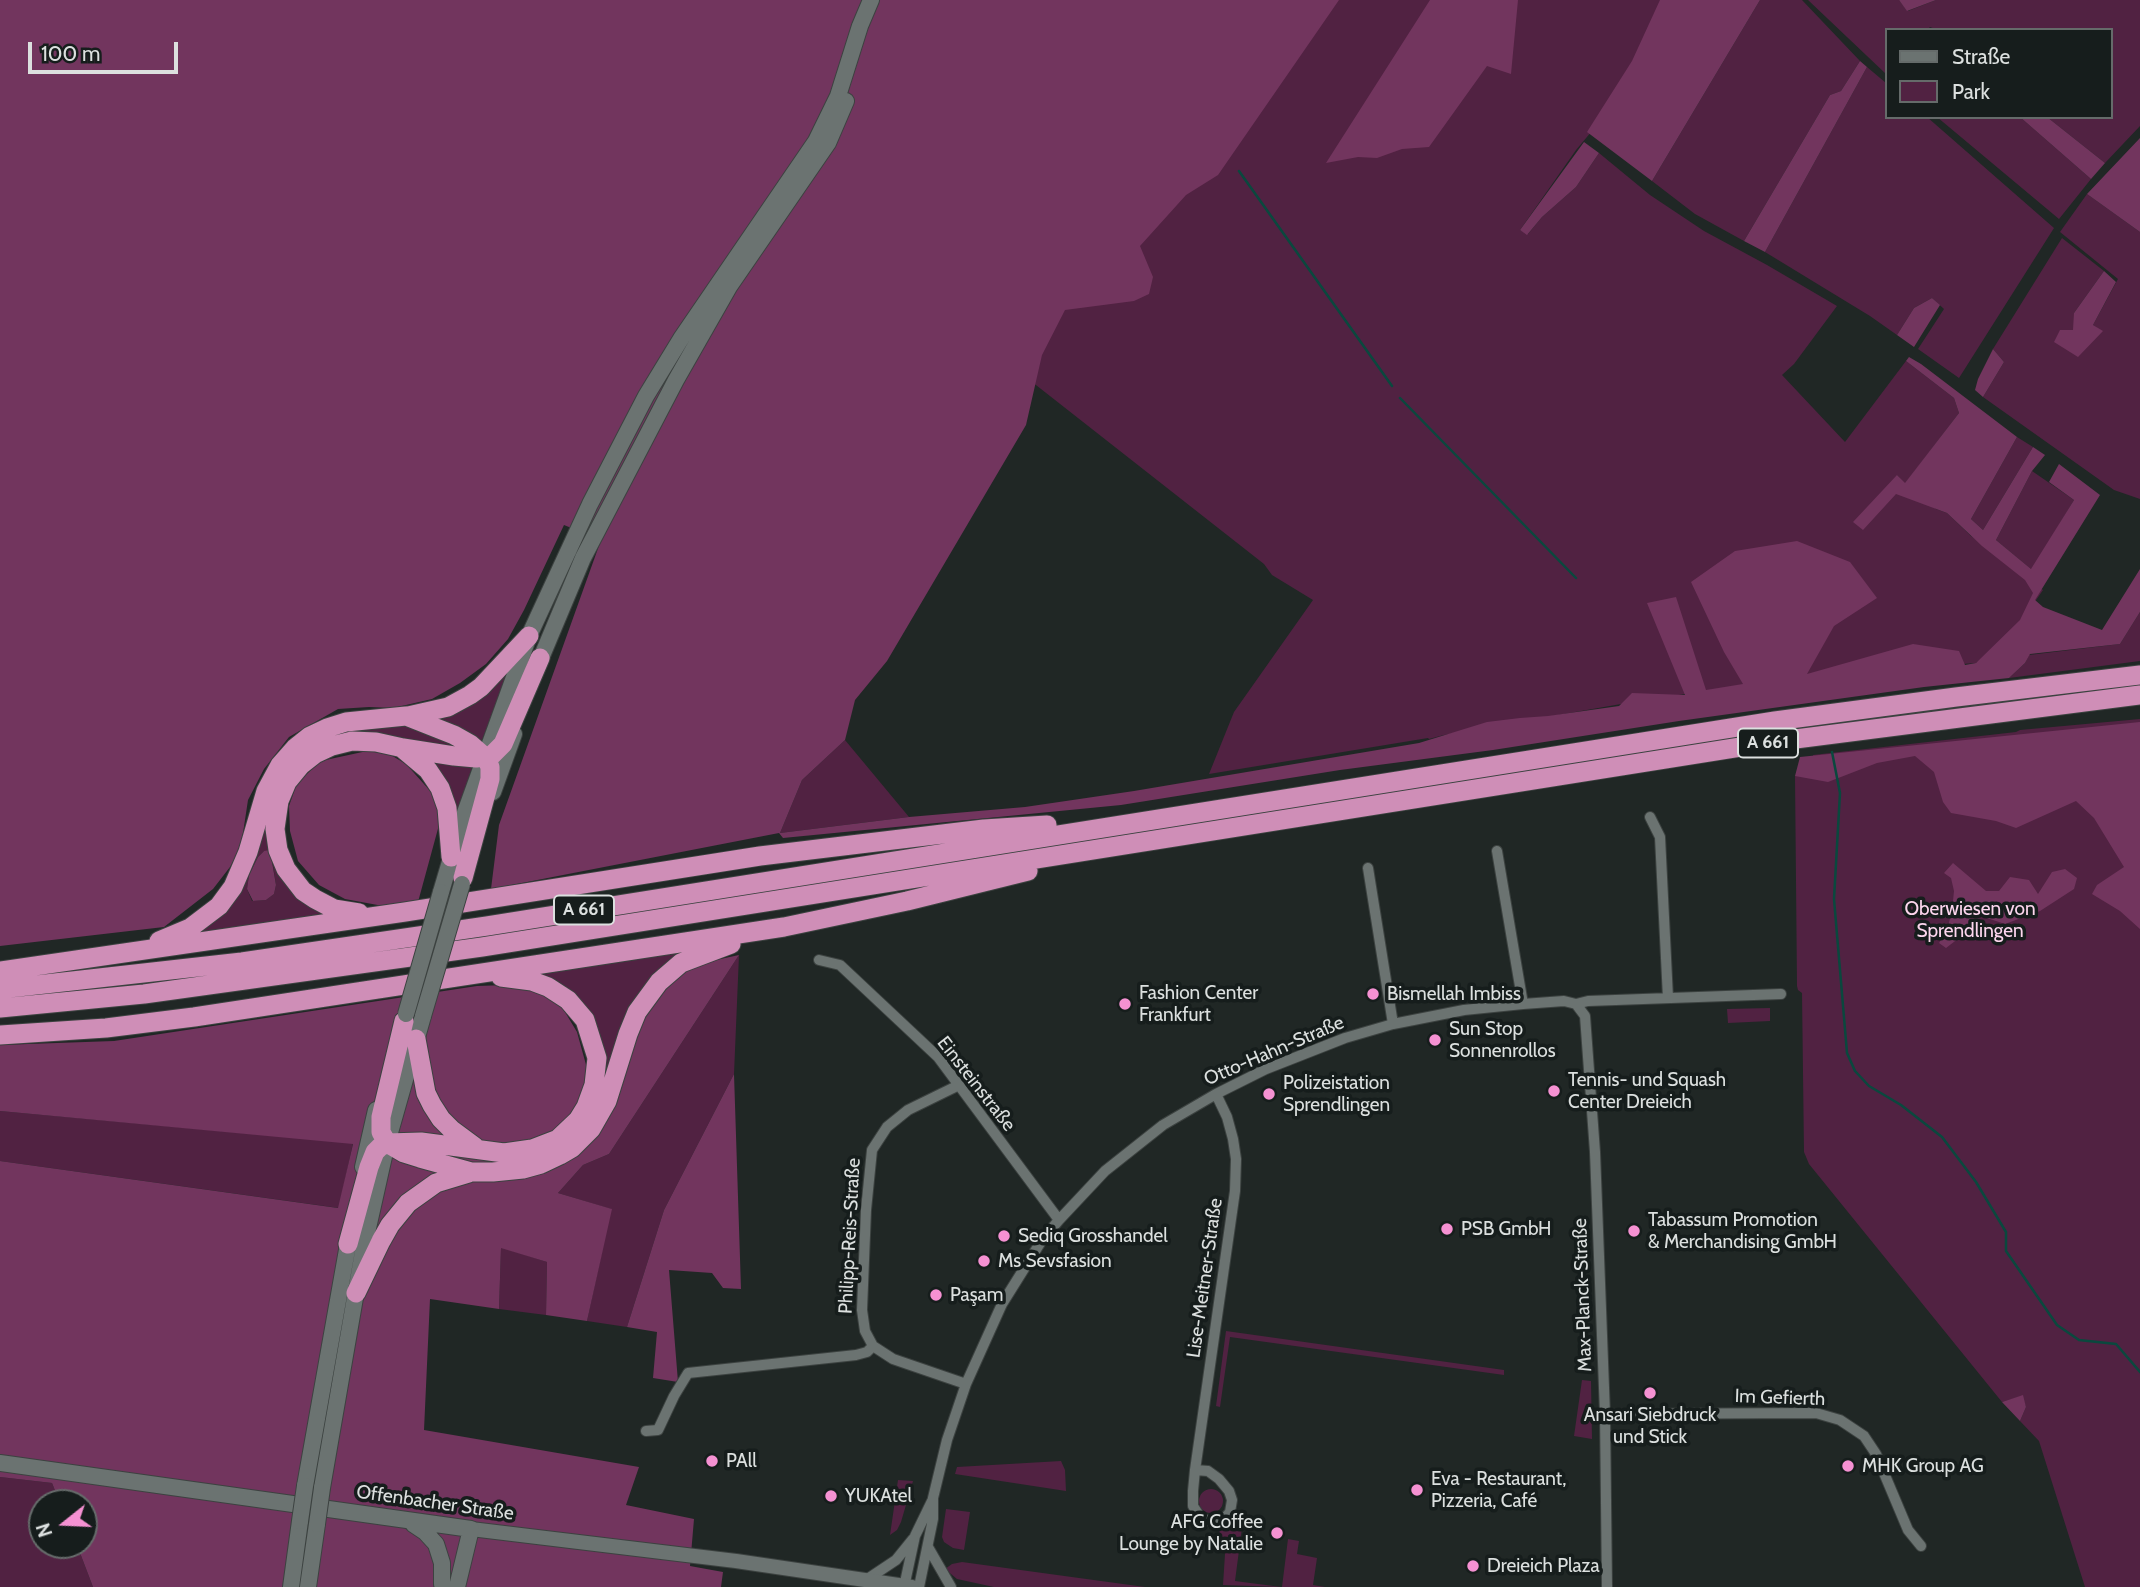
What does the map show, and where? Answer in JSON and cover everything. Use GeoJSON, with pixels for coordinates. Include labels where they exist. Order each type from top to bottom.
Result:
{"type":"FeatureCollection","features":[{"type":"Feature","properties":{"kind":"highway"},"geometry":{"type":"LineString","coordinates":[[93,958],[169,938],[201,922],[219,906],[233,887],[248,852],[275,772],[302,742],[327,728],[346,722],[406,716],[448,707],[481,687],[529,636]]}},
{"type":"Feature","properties":{"kind":"highway"},"geometry":{"type":"LineString","coordinates":[[405,912],[350,912],[334,909],[309,896],[296,884],[278,850],[275,829],[279,802],[287,782],[301,765],[316,754],[342,743],[364,740],[444,755],[486,758],[495,754],[503,744],[540,658]]}},
{"type":"Feature","properties":{"kind":"highway","name":"A 661"},"geometry":{"type":"LineString","coordinates":[[0,989],[242,962],[487,926],[1776,721],[2140,675]]}},
{"type":"Feature","properties":{"kind":"highway","name":"A 661"},"geometry":{"type":"LineString","coordinates":[[0,1008],[157,992],[468,949],[1772,742],[2140,695]]}},
{"type":"Feature","properties":{"kind":"highway"},"geometry":{"type":"LineString","coordinates":[[406,716],[470,744],[486,758],[490,767],[490,779],[462,881]]}},
{"type":"Feature","properties":{"kind":"highway"},"geometry":{"type":"LineString","coordinates":[[402,748],[422,764],[440,788],[447,808],[451,857]]}},
{"type":"Feature","properties":{"kind":"highway"},"geometry":{"type":"LineString","coordinates":[[0,971],[809,850],[984,829],[1167,817]]}},
{"type":"Feature","properties":{"kind":"highway"},"geometry":{"type":"LineString","coordinates":[[0,1035],[106,1028],[194,1017],[784,927],[1004,878],[1127,844]]}},
{"type":"Feature","properties":{"kind":"highway"},"geometry":{"type":"LineString","coordinates":[[405,1018],[381,1117],[381,1132],[387,1143],[404,1153],[471,1172],[523,1169],[548,1161],[572,1148],[591,1129],[612,1090],[633,1022],[642,1003],[674,968],[689,960],[784,927]]}},
{"type":"Feature","properties":{"kind":"highway"},"geometry":{"type":"LineString","coordinates":[[348,1244],[372,1159],[380,1147],[387,1143],[421,1142],[504,1153],[518,1152],[558,1139],[578,1120],[586,1107],[594,1085],[597,1058],[585,1020],[577,1008],[548,987],[532,981],[468,976]]}},
{"type":"Feature","properties":{"kind":"highway"},"geometry":{"type":"LineString","coordinates":[[416,1039],[424,1083],[432,1105],[452,1130],[475,1148]]}},
{"type":"Feature","properties":{"kind":"highway"},"geometry":{"type":"LineString","coordinates":[[356,1293],[380,1241],[408,1203],[436,1183],[471,1172]]}},
{"type":"Feature","properties":{"kind":"main road"},"geometry":{"type":"LineString","coordinates":[[291,1587],[305,1486],[348,1244],[378,1101],[451,857],[529,636],[590,503],[646,396],[717,283],[816,141],[838,96],[871,0]]}},
{"type":"Feature","properties":{"kind":"main road"},"geometry":{"type":"LineString","coordinates":[[308,1587],[322,1488],[364,1246],[387,1143],[462,881],[540,658],[583,558],[676,380],[729,287],[828,143],[850,91],[854,50]]}},
{"type":"Feature","properties":{"kind":"main road","name":"Offenbacher Straße"},"geometry":{"type":"LineString","coordinates":[[0,1463],[470,1529]]}},
{"type":"Feature","properties":{"kind":"main road"},"geometry":{"type":"LineString","coordinates":[[408,1521],[435,1541],[447,1586]]}},
{"type":"Feature","properties":{"kind":"main road"},"geometry":{"type":"LineString","coordinates":[[447,1586],[451,1542],[455,1534],[470,1529]]}},
{"type":"Feature","properties":{"kind":"street"},"geometry":{"type":"LineString","coordinates":[[1650,817],[1660,837],[1668,998]]}},
{"type":"Feature","properties":{"kind":"street"},"geometry":{"type":"LineString","coordinates":[[1497,851],[1524,1004]]}},
{"type":"Feature","properties":{"kind":"street"},"geometry":{"type":"LineString","coordinates":[[1368,868],[1393,1024]]}},
{"type":"Feature","properties":{"kind":"street","name":"Einsteinstraße"},"geometry":{"type":"LineString","coordinates":[[819,960],[840,965],[938,1057],[1059,1220]]}},
{"type":"Feature","properties":{"kind":"street","name":"Otto-Hahn-Straße"},"geometry":{"type":"LineString","coordinates":[[910,1587],[915,1536],[933,1498],[947,1440],[965,1384],[1002,1304],[1042,1240],[1059,1220],[1105,1171],[1163,1125],[1216,1094],[1305,1053],[1393,1024],[1464,1010],[1524,1004],[1781,994]]}},
{"type":"Feature","properties":{"kind":"street","name":"Max-Planck-Straße"},"geometry":{"type":"LineString","coordinates":[[1576,1004],[1585,1016],[1595,1165],[1605,1414],[1607,1587]]}},
{"type":"Feature","properties":{"kind":"street","name":"Philipp-Reis-Straße"},"geometry":{"type":"LineString","coordinates":[[873,1346],[865,1331],[862,1310],[867,1193],[872,1150],[887,1127],[908,1110],[957,1086]]}},
{"type":"Feature","properties":{"kind":"street","name":"Lise-Meitner-Straße"},"geometry":{"type":"LineString","coordinates":[[1195,1469],[1208,1471],[1229,1490],[1232,1500],[1230,1512],[1224,1519],[1214,1522],[1201,1518],[1193,1506],[1195,1469],[1235,1191],[1236,1159],[1233,1139],[1227,1117],[1216,1094]]}},
{"type":"Feature","properties":{"kind":"street"},"geometry":{"type":"LineString","coordinates":[[646,1431],[658,1430],[688,1373],[856,1355],[867,1352],[873,1346],[893,1359],[965,1384]]}},
{"type":"Feature","properties":{"kind":"street","name":"Im Gefierth"},"geometry":{"type":"LineString","coordinates":[[1605,1414],[1816,1413],[1840,1420],[1864,1436],[1876,1454],[1908,1530],[1921,1546]]}},
{"type":"Feature","properties":{"kind":"street","name":"Otto-Hahn-Straße"},"geometry":{"type":"LineString","coordinates":[[910,1587],[928,1547],[933,1519],[933,1498]]}},
{"type":"Feature","properties":{"kind":"street","name":"Offenbacher Straße"},"geometry":{"type":"LineString","coordinates":[[470,1529],[736,1561],[869,1584],[910,1587]]}},
{"type":"Feature","properties":{"kind":"street"},"geometry":{"type":"LineString","coordinates":[[869,1584],[896,1560],[915,1536]]}},
{"type":"Feature","properties":{"kind":"street"},"geometry":{"type":"LineString","coordinates":[[928,1547],[951,1587]]}},
{"type":"Feature","properties":{"kind":"green space"},"geometry":{"type":"Polygon","coordinates":[[[0,0],[1339,0],[1218,175],[1186,195],[1140,246],[1153,277],[1149,294],[1134,301],[1065,310],[1042,355],[1026,425],[887,661],[855,700],[845,740],[802,780],[780,833],[909,817],[1025,807],[1134,791],[1419,743],[1487,722],[1619,706],[1632,693],[1685,695],[1647,603],[1676,597],[1706,690],[1743,684],[1724,652],[1691,582],[1735,551],[1797,541],[1850,562],[1877,598],[1834,626],[1807,674],[1913,644],[1959,651],[1965,665],[1976,663],[2020,620],[2033,593],[2025,580],[1982,546],[1947,513],[1896,494],[1863,530],[1853,522],[1897,475],[1905,483],[1959,413],[1954,398],[1906,361],[1909,357],[2017,437],[1971,519],[1983,530],[2033,447],[2045,455],[2032,471],[1996,540],[2031,569],[2074,500],[2049,482],[2059,464],[2100,495],[2035,600],[2043,607],[2102,630],[2140,569],[2140,612],[2120,644],[2030,654],[2025,663],[2009,678],[1679,721],[1121,805],[783,838],[779,833],[491,889],[499,825],[601,540],[564,525],[508,639],[486,664],[432,699],[393,708],[338,709],[289,737],[264,769],[248,800],[238,853],[230,867],[213,889],[164,927],[0,946],[0,0]]]}},
{"type":"Feature","properties":{"kind":"green space"},"geometry":{"type":"Polygon","coordinates":[[[914,0],[1663,0],[1635,58],[1597,125],[1576,150],[1520,230],[1528,234],[1542,217],[1576,187],[1599,153],[1650,195],[1704,231],[1837,306],[1794,364],[1782,375],[1845,442],[1906,361],[1954,398],[1959,413],[1905,484],[1897,475],[1899,481],[1936,509],[1947,513],[1971,536],[2043,590],[2007,642],[1976,663],[1807,675],[1209,774],[1234,712],[1313,600],[1272,575],[1264,564],[1027,378],[914,0]]]}},
{"type":"Feature","properties":{"kind":"green space"},"geometry":{"type":"Polygon","coordinates":[[[1430,0],[1518,0],[1511,74],[1487,66],[1429,147],[1402,149],[1377,158],[1358,157],[1326,163],[1430,0]]]}},
{"type":"Feature","properties":{"kind":"green space"},"geometry":{"type":"Polygon","coordinates":[[[1660,0],[1760,0],[1652,181],[1587,132],[1632,61],[1660,0]]]}},
{"type":"Feature","properties":{"kind":"green space"},"geometry":{"type":"Polygon","coordinates":[[[1760,0],[1802,0],[1860,61],[1841,91],[1830,95],[1744,241],[1695,214],[1652,181],[1760,0]]]}},
{"type":"Feature","properties":{"kind":"green space"},"geometry":{"type":"Polygon","coordinates":[[[1808,0],[1899,0],[1908,11],[1936,0],[2140,0],[2140,126],[2105,163],[2050,119],[2112,119],[2112,28],[1884,28],[1884,72],[1808,0]]]}},
{"type":"Feature","properties":{"kind":"green space"},"geometry":{"type":"Polygon","coordinates":[[[1899,0],[1936,0],[1907,11],[1899,0]]]}},
{"type":"Feature","properties":{"kind":"green space"},"geometry":{"type":"Polygon","coordinates":[[[1860,61],[1867,67],[1765,252],[1744,241],[1830,95],[1841,91],[1860,61]]]}},
{"type":"Feature","properties":{"kind":"green space"},"geometry":{"type":"Polygon","coordinates":[[[1867,67],[1884,81],[1884,119],[1929,119],[2054,228],[1959,378],[1918,349],[1944,309],[1932,298],[1914,308],[1897,335],[1765,252],[1867,67]]]}},
{"type":"Feature","properties":{"kind":"green space"},"geometry":{"type":"Polygon","coordinates":[[[1939,119],[2022,119],[2091,179],[2059,219],[1939,119]]]}},
{"type":"Feature","properties":{"kind":"green space"},"geometry":{"type":"Polygon","coordinates":[[[2022,119],[2050,119],[2105,163],[2091,179],[2022,119]]]}},
{"type":"Feature","properties":{"kind":"green space"},"geometry":{"type":"Polygon","coordinates":[[[2140,138],[2140,232],[2087,194],[2140,138]]]}},
{"type":"Feature","properties":{"kind":"green space"},"geometry":{"type":"Polygon","coordinates":[[[1584,142],[1599,153],[1576,187],[1542,217],[1527,235],[1520,230],[1584,142]]]}},
{"type":"Feature","properties":{"kind":"green space"},"geometry":{"type":"Polygon","coordinates":[[[2087,194],[2140,232],[2140,499],[2114,490],[1983,397],[2004,362],[1993,349],[2062,238],[2104,271],[2074,313],[2103,332],[2093,325],[2118,279],[2060,232],[2087,194]]]}},
{"type":"Feature","properties":{"kind":"green space"},"geometry":{"type":"Polygon","coordinates":[[[2104,271],[2116,282],[2093,325],[2103,331],[2078,357],[2054,342],[2060,330],[2073,330],[2074,313],[2104,271]]]}},
{"type":"Feature","properties":{"kind":"green space"},"geometry":{"type":"Polygon","coordinates":[[[1932,298],[1940,305],[1914,347],[1897,335],[1914,308],[1932,298]]]}},
{"type":"Feature","properties":{"kind":"green space"},"geometry":{"type":"Polygon","coordinates":[[[1993,349],[2004,362],[1983,397],[1975,390],[1993,349]]]}},
{"type":"Feature","properties":{"kind":"green space"},"geometry":{"type":"Polygon","coordinates":[[[2017,437],[2033,447],[1983,530],[1971,519],[2017,437]]]}},
{"type":"Feature","properties":{"kind":"green space"},"geometry":{"type":"Polygon","coordinates":[[[2032,471],[2074,500],[2032,570],[1996,540],[2032,471]]]}},
{"type":"Feature","properties":{"kind":"green space"},"geometry":{"type":"Polygon","coordinates":[[[2140,612],[2140,661],[2009,678],[2025,663],[2029,655],[2120,644],[2140,612]]]}},
{"type":"Feature","properties":{"kind":"green space"},"geometry":{"type":"Polygon","coordinates":[[[502,674],[507,677],[482,740],[478,742],[429,719],[502,674]]]}},
{"type":"Feature","properties":{"kind":"green space","name":"Oberwiesen von Sprendlingen"},"geometry":{"type":"Polygon","coordinates":[[[2140,719],[2140,1587],[2085,1587],[2039,1441],[2020,1421],[2026,1407],[2022,1396],[2002,1402],[1809,1164],[1804,1152],[1802,993],[1797,986],[1795,776],[1814,776],[1813,755],[2020,730],[2140,719]]]}},
{"type":"Feature","properties":{"kind":"green space"},"geometry":{"type":"Polygon","coordinates":[[[2140,722],[2140,929],[2120,911],[2092,894],[2097,885],[2124,867],[2094,818],[2076,801],[2016,828],[1996,821],[1951,813],[1943,802],[1934,772],[1915,756],[1877,763],[1828,782],[1795,776],[1800,757],[2140,722]]]}},
{"type":"Feature","properties":{"kind":"green space"},"geometry":{"type":"Polygon","coordinates":[[[393,723],[423,729],[461,744],[470,752],[457,753],[353,735],[327,741],[307,752],[292,765],[279,784],[268,827],[270,845],[289,884],[317,908],[343,917],[185,938],[208,925],[221,912],[236,888],[249,861],[267,804],[285,767],[295,755],[325,734],[346,727],[393,723]],[[264,851],[258,857],[249,875],[247,889],[252,901],[266,900],[274,894],[276,885],[270,851],[264,851]]]}},
{"type":"Feature","properties":{"kind":"green space"},"geometry":{"type":"Polygon","coordinates":[[[845,740],[909,817],[780,833],[802,780],[845,740]]]}},
{"type":"Feature","properties":{"kind":"green space"},"geometry":{"type":"Polygon","coordinates":[[[367,751],[389,754],[406,764],[432,793],[439,825],[418,902],[383,906],[345,899],[319,885],[298,861],[290,831],[289,806],[297,783],[321,761],[367,751]]]}},
{"type":"Feature","properties":{"kind":"green space"},"geometry":{"type":"Polygon","coordinates":[[[420,755],[473,764],[456,818],[420,755]]]}},
{"type":"Feature","properties":{"kind":"green space"},"geometry":{"type":"Polygon","coordinates":[[[270,850],[276,885],[274,894],[266,900],[253,901],[247,889],[249,875],[258,857],[264,851],[270,850]]]}},
{"type":"Feature","properties":{"kind":"green space"},"geometry":{"type":"Polygon","coordinates":[[[1953,863],[1986,891],[1999,891],[2010,877],[2029,880],[2038,894],[2052,872],[2065,869],[2077,878],[2074,889],[2040,911],[2005,924],[1981,916],[1972,928],[1946,948],[1939,943],[1947,930],[1954,891],[1951,878],[1944,873],[1953,863]]]}},
{"type":"Feature","properties":{"kind":"green space"},"geometry":{"type":"Polygon","coordinates":[[[684,950],[604,1088],[571,1132],[596,1037],[527,975],[684,950]]]}},
{"type":"Feature","properties":{"kind":"green space"},"geometry":{"type":"Polygon","coordinates":[[[739,955],[734,1074],[664,1210],[627,1327],[587,1321],[611,1209],[558,1193],[583,1165],[609,1154],[739,955]]]}},
{"type":"Feature","properties":{"kind":"green space"},"geometry":{"type":"Polygon","coordinates":[[[739,955],[609,1154],[583,1165],[558,1193],[612,1209],[587,1321],[546,1315],[547,1262],[501,1248],[499,1309],[430,1299],[424,1430],[639,1467],[626,1505],[694,1519],[690,1566],[723,1572],[721,1587],[93,1587],[82,1559],[98,1559],[98,1489],[54,1489],[52,1483],[0,1477],[0,1161],[338,1208],[353,1144],[0,1111],[0,1045],[114,1041],[477,986],[507,985],[534,989],[562,1007],[577,1032],[588,1072],[617,1085],[647,1009],[667,984],[688,966],[739,955]]]}},
{"type":"Feature","properties":{"kind":"green space"},"geometry":{"type":"Polygon","coordinates":[[[1770,1008],[1770,1021],[1728,1023],[1727,1009],[1770,1008]]]}},
{"type":"Feature","properties":{"kind":"green space"},"geometry":{"type":"Polygon","coordinates":[[[734,1074],[741,1289],[723,1288],[712,1273],[669,1270],[678,1382],[653,1378],[657,1332],[627,1327],[664,1210],[734,1074]]]}},
{"type":"Feature","properties":{"kind":"green space"},"geometry":{"type":"Polygon","coordinates":[[[0,1111],[353,1143],[339,1208],[0,1161],[0,1111]]]}},
{"type":"Feature","properties":{"kind":"green space"},"geometry":{"type":"Polygon","coordinates":[[[501,1247],[547,1262],[546,1315],[499,1309],[501,1247]]]}},
{"type":"Feature","properties":{"kind":"green space"},"geometry":{"type":"Polygon","coordinates":[[[1226,1331],[1504,1370],[1504,1375],[1230,1337],[1220,1407],[1216,1406],[1226,1331]]]}},
{"type":"Feature","properties":{"kind":"green space"},"geometry":{"type":"Polygon","coordinates":[[[1582,1380],[1591,1381],[1592,1439],[1574,1436],[1582,1380]]]}},
{"type":"Feature","properties":{"kind":"green space"},"geometry":{"type":"Polygon","coordinates":[[[2023,1395],[2026,1407],[2020,1421],[2002,1402],[2023,1395]]]}},
{"type":"Feature","properties":{"kind":"green space"},"geometry":{"type":"Polygon","coordinates":[[[1061,1461],[1065,1470],[1066,1491],[955,1474],[957,1467],[1061,1461]]]}},
{"type":"Feature","properties":{"kind":"green space"},"geometry":{"type":"Polygon","coordinates":[[[0,1477],[52,1483],[54,1489],[28,1489],[28,1559],[82,1559],[93,1587],[0,1587],[0,1477]]]}},
{"type":"Feature","properties":{"kind":"green space"},"geometry":{"type":"Polygon","coordinates":[[[898,1480],[913,1481],[901,1522],[897,1530],[890,1535],[898,1480]]]}},
{"type":"Feature","properties":{"kind":"green space"},"geometry":{"type":"Polygon","coordinates":[[[1211,1489],[1220,1492],[1223,1501],[1220,1510],[1211,1513],[1202,1510],[1199,1501],[1202,1492],[1211,1489]]]}},
{"type":"Feature","properties":{"kind":"green space"},"geometry":{"type":"Polygon","coordinates":[[[946,1509],[970,1512],[964,1550],[953,1548],[944,1542],[942,1537],[946,1509]]]}},
{"type":"Feature","properties":{"kind":"green space"},"geometry":{"type":"Polygon","coordinates":[[[1234,1519],[1243,1520],[1235,1581],[1281,1587],[1223,1585],[1225,1554],[1219,1530],[1229,1526],[1234,1519]]]}},
{"type":"Feature","properties":{"kind":"green space"},"geometry":{"type":"Polygon","coordinates":[[[1288,1539],[1299,1541],[1297,1554],[1317,1558],[1313,1585],[1325,1587],[1282,1587],[1288,1539]]]}},
{"type":"Feature","properties":{"kind":"green space"},"geometry":{"type":"Polygon","coordinates":[[[962,1562],[1145,1587],[994,1587],[957,1579],[945,1569],[962,1562]]]}},
{"type":"Feature","properties":{"kind":"waterway"},"geometry":{"type":"LineString","coordinates":[[1239,171],[1392,386]]}},
{"type":"Feature","properties":{"kind":"waterway"},"geometry":{"type":"LineString","coordinates":[[1400,398],[1576,578]]}},
{"type":"Feature","properties":{"kind":"waterway"},"geometry":{"type":"LineString","coordinates":[[1832,752],[1840,793],[1834,899],[1847,1053],[1855,1071],[1869,1086],[1901,1105],[1942,1137],[1976,1182],[2006,1232],[2006,1251],[2057,1325],[2079,1340],[2116,1344],[2140,1372]]}},
{"type":"Feature","properties":{"kind":"place","name":"Bismellah Imbiss"},"geometry":{"type":"Point","coordinates":[1373,994]}},
{"type":"Feature","properties":{"kind":"place","name":"Fashion Center Frankfurt"},"geometry":{"type":"Point","coordinates":[1125,1004]}},
{"type":"Feature","properties":{"kind":"place","name":"Sun Stop Sonnenrollos"},"geometry":{"type":"Point","coordinates":[1435,1040]}},
{"type":"Feature","properties":{"kind":"place","name":"Tennis- und Squash Center Dreieich"},"geometry":{"type":"Point","coordinates":[1554,1091]}},
{"type":"Feature","properties":{"kind":"place","name":"Polizeistation Sprendlingen"},"geometry":{"type":"Point","coordinates":[1269,1094]}},
{"type":"Feature","properties":{"kind":"place","name":"PSB GmbH"},"geometry":{"type":"Point","coordinates":[1447,1229]}},
{"type":"Feature","properties":{"kind":"place","name":"Tabassum Promotion & Merchandising GmbH"},"geometry":{"type":"Point","coordinates":[1634,1231]}},
{"type":"Feature","properties":{"kind":"place","name":"Sediq Grosshandel"},"geometry":{"type":"Point","coordinates":[1004,1236]}},
{"type":"Feature","properties":{"kind":"place","name":"Ms Sevsfasion"},"geometry":{"type":"Point","coordinates":[984,1261]}},
{"type":"Feature","properties":{"kind":"place","name":"Paşam"},"geometry":{"type":"Point","coordinates":[936,1295]}},
{"type":"Feature","properties":{"kind":"place","name":"Ansari Siebdruck und Stick"},"geometry":{"type":"Point","coordinates":[1650,1393]}},
{"type":"Feature","properties":{"kind":"place","name":"PAll"},"geometry":{"type":"Point","coordinates":[712,1461]}},
{"type":"Feature","properties":{"kind":"place","name":"MHK Group AG"},"geometry":{"type":"Point","coordinates":[1848,1466]}},
{"type":"Feature","properties":{"kind":"place","name":"Eva - Restaurant, Pizzeria, Café"},"geometry":{"type":"Point","coordinates":[1417,1490]}},
{"type":"Feature","properties":{"kind":"place","name":"YUKAtel"},"geometry":{"type":"Point","coordinates":[831,1496]}},
{"type":"Feature","properties":{"kind":"place","name":"AFG Coffee Lounge by Natalie"},"geometry":{"type":"Point","coordinates":[1277,1533]}},
{"type":"Feature","properties":{"kind":"place","name":"Dreieich Plaza"},"geometry":{"type":"Point","coordinates":[1473,1566]}}]}
